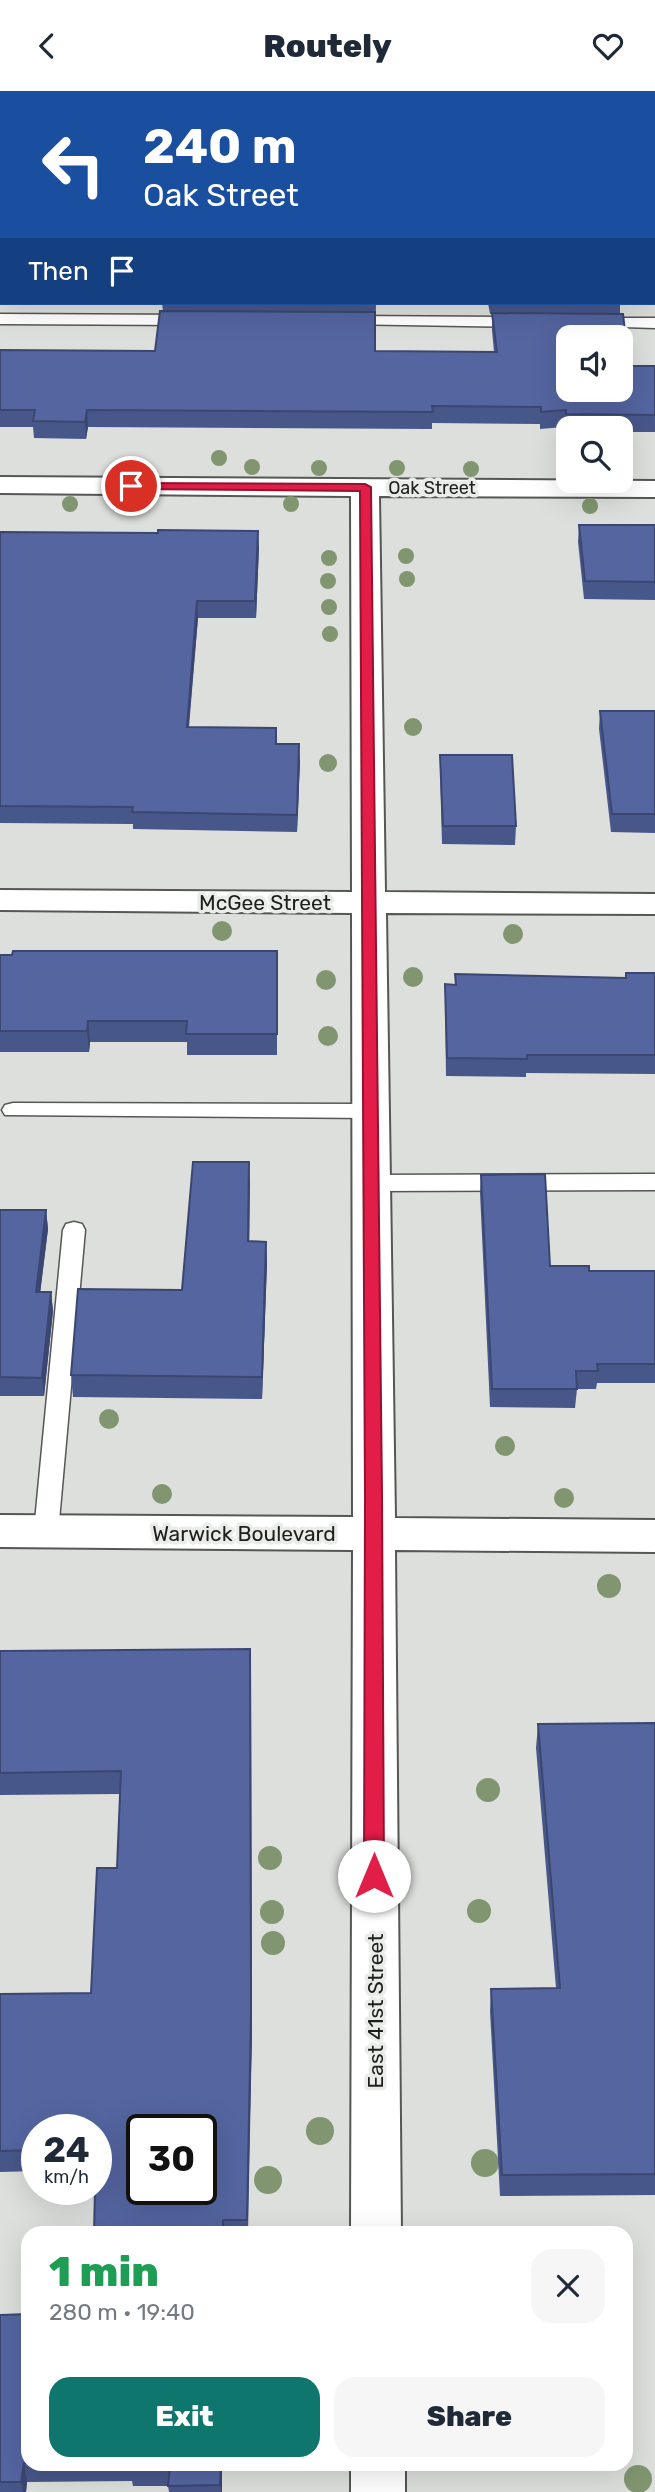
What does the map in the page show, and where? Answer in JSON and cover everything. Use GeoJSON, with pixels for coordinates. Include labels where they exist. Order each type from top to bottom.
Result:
{"type":"FeatureCollection","features":[{"type":"Feature","properties":{"kind":"street","name":"Oak Street"},"geometry":{"type":"LineString","coordinates":[[0,485],[655,489]]}},
{"type":"Feature","properties":{"kind":"street","name":"East 41st Street"},"geometry":{"type":"LineString","coordinates":[[365,487],[372,1183],[376,2226]]}},
{"type":"Feature","properties":{"kind":"street","name":"McGee Street"},"geometry":{"type":"LineString","coordinates":[[0,900],[655,904]]}},
{"type":"Feature","properties":{"kind":"street","name":"Warwick Boulevard"},"geometry":{"type":"LineString","coordinates":[[0,1531],[655,1536]]}},
{"type":"Feature","properties":{"kind":"street"},"geometry":{"type":"LineString","coordinates":[[378,2471],[378,2492]]}},
{"type":"Feature","properties":{"kind":"lane"},"geometry":{"type":"LineString","coordinates":[[0,319],[204,321]]}},
{"type":"Feature","properties":{"kind":"lane"},"geometry":{"type":"LineString","coordinates":[[327,321],[532,322]]}},
{"type":"Feature","properties":{"kind":"lane"},"geometry":{"type":"LineString","coordinates":[[573,322],[655,323]]}},
{"type":"Feature","properties":{"kind":"lane"},"geometry":{"type":"LineString","coordinates":[[13,1110],[371,1111]]}},
{"type":"Feature","properties":{"kind":"lane"},"geometry":{"type":"LineString","coordinates":[[372,1183],[655,1182]]}},
{"type":"Feature","properties":{"kind":"lane"},"geometry":{"type":"LineString","coordinates":[[46,1532],[74,1230]]}},
{"type":"Feature","properties":{"kind":"building"},"geometry":{"type":"Polygon","coordinates":[[[160,311],[375,312],[375,351],[497,352],[492,313],[623,314],[624,325],[556,325],[556,402],[633,402],[633,366],[655,366],[655,415],[566,414],[566,410],[541,412],[541,407],[432,406],[433,412],[87,410],[85,422],[33,421],[35,410],[0,410],[0,350],[155,351],[160,311]]]}},
{"type":"Feature","properties":{"kind":"building"},"geometry":{"type":"Polygon","coordinates":[[[579,525],[655,525],[655,582],[585,581],[579,525]]]}},
{"type":"Feature","properties":{"kind":"building"},"geometry":{"type":"Polygon","coordinates":[[[158,530],[258,531],[255,601],[197,601],[187,727],[276,728],[276,744],[299,744],[297,815],[132,812],[133,807],[0,806],[0,532],[158,533],[158,530]]]}},
{"type":"Feature","properties":{"kind":"building"},"geometry":{"type":"Polygon","coordinates":[[[600,711],[655,711],[655,814],[612,814],[600,711]]]}},
{"type":"Feature","properties":{"kind":"building"},"geometry":{"type":"Polygon","coordinates":[[[440,755],[512,755],[516,826],[443,826],[440,755]]]}},
{"type":"Feature","properties":{"kind":"building"},"geometry":{"type":"Polygon","coordinates":[[[13,951],[277,951],[277,1034],[186,1034],[187,1021],[88,1021],[87,1031],[0,1031],[0,955],[12,955],[13,951]]]}},
{"type":"Feature","properties":{"kind":"building"},"geometry":{"type":"Polygon","coordinates":[[[626,973],[655,973],[655,1055],[527,1055],[527,1059],[447,1058],[445,984],[456,985],[455,974],[626,978],[626,973]]]}},
{"type":"Feature","properties":{"kind":"building"},"geometry":{"type":"Polygon","coordinates":[[[193,1162],[249,1162],[248,1241],[266,1242],[262,1377],[71,1375],[78,1289],[182,1290],[193,1162]]]}},
{"type":"Feature","properties":{"kind":"building"},"geometry":{"type":"Polygon","coordinates":[[[545,1174],[550,1266],[589,1266],[589,1271],[655,1271],[655,1364],[597,1364],[598,1371],[576,1371],[577,1389],[492,1389],[481,1175],[545,1174]]]}},
{"type":"Feature","properties":{"kind":"building"},"geometry":{"type":"Polygon","coordinates":[[[0,1210],[46,1210],[36,1292],[51,1292],[42,1378],[0,1377],[0,1210]]]}},
{"type":"Feature","properties":{"kind":"building"},"geometry":{"type":"Polygon","coordinates":[[[250,1649],[251,2012],[247,2220],[223,2220],[223,2226],[94,2226],[95,2205],[112,2205],[112,2114],[21,2114],[21,2150],[0,2151],[0,1994],[91,1993],[97,1868],[117,1868],[121,1771],[0,1773],[0,1651],[250,1649]]]}},
{"type":"Feature","properties":{"kind":"building"},"geometry":{"type":"Polygon","coordinates":[[[655,1723],[655,2174],[502,2175],[491,1989],[560,1988],[538,1724],[655,1723]]]}},
{"type":"Feature","properties":{"kind":"building"},"geometry":{"type":"Polygon","coordinates":[[[21,2314],[21,2482],[0,2482],[0,2315],[21,2314]]]}},
{"type":"Feature","properties":{"kind":"building"},"geometry":{"type":"Polygon","coordinates":[[[170,2471],[221,2471],[220,2485],[168,2486],[170,2471]]]}},
{"type":"Feature","properties":{"kind":"route"},"geometry":{"type":"LineString","coordinates":[[131,486],[365,487],[374,1495],[374,1876]]}}]}
